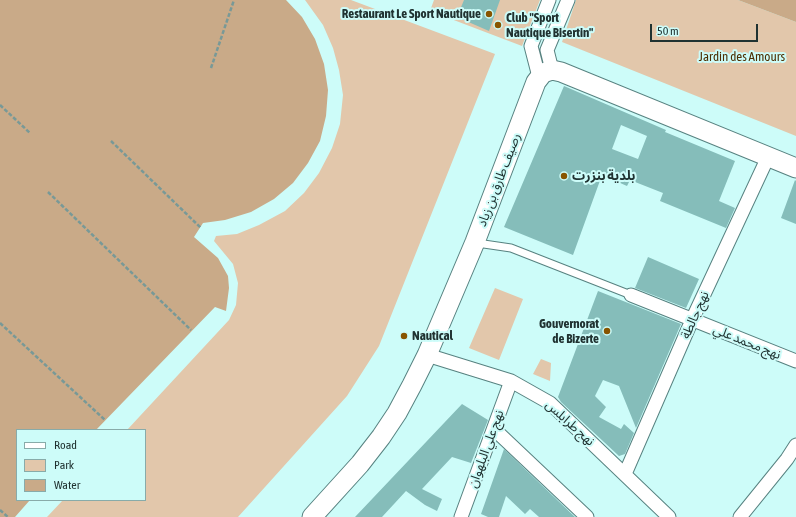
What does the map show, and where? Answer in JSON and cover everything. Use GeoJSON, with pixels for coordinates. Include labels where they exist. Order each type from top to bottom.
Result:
{"type":"FeatureCollection","features":[{"type":"Feature","properties":{"kind":"main road"},"geometry":{"type":"LineString","coordinates":[[546,74],[561,72],[796,168]]}},
{"type":"Feature","properties":{"kind":"main road","name":"رصيف طارق بن زياد"},"geometry":{"type":"LineString","coordinates":[[318,515],[360,464],[397,413],[428,355],[546,74]]}},
{"type":"Feature","properties":{"kind":"street"},"geometry":{"type":"LineString","coordinates":[[546,74],[530,46],[549,0]]}},
{"type":"Feature","properties":{"kind":"street"},"geometry":{"type":"LineString","coordinates":[[546,74],[547,50],[568,0]]}},
{"type":"Feature","properties":{"kind":"street","name":"نهج جالطة"},"geometry":{"type":"LineString","coordinates":[[625,474],[692,320],[768,157]]}},
{"type":"Feature","properties":{"kind":"street","name":"نهج محمد علي"},"geometry":{"type":"LineString","coordinates":[[631,295],[796,361]]}},
{"type":"Feature","properties":{"kind":"street","name":"نهج طرابلس"},"geometry":{"type":"LineString","coordinates":[[428,355],[512,381],[550,403],[669,517]]}},
{"type":"Feature","properties":{"kind":"street","name":"نهج علي البلهوان"},"geometry":{"type":"LineString","coordinates":[[461,517],[512,381]]}},
{"type":"Feature","properties":{"kind":"street"},"geometry":{"type":"LineString","coordinates":[[494,429],[587,517]]}},
{"type":"Feature","properties":{"kind":"street"},"geometry":{"type":"LineString","coordinates":[[740,517],[787,459],[796,445]]}},
{"type":"Feature","properties":{"kind":"lane"},"geometry":{"type":"LineString","coordinates":[[475,242],[511,248],[631,295]]}},
{"type":"Feature","properties":{"kind":"path"},"geometry":{"type":"LineString","coordinates":[[211,68],[234,0]]}},
{"type":"Feature","properties":{"kind":"path"},"geometry":{"type":"LineString","coordinates":[[0,105],[30,133]]}},
{"type":"Feature","properties":{"kind":"path"},"geometry":{"type":"LineString","coordinates":[[111,141],[201,228]]}},
{"type":"Feature","properties":{"kind":"path"},"geometry":{"type":"LineString","coordinates":[[48,192],[191,330]]}},
{"type":"Feature","properties":{"kind":"path"},"geometry":{"type":"LineString","coordinates":[[0,323],[105,420]]}},
{"type":"Feature","properties":{"kind":"path"},"geometry":{"type":"LineString","coordinates":[[0,510],[8,517]]}},
{"type":"Feature","properties":{"kind":"green space"},"geometry":{"type":"Polygon","coordinates":[[[305,0],[351,0],[495,54],[379,346],[347,396],[238,517],[47,517],[62,501],[146,501],[146,429],[128,429],[229,320],[236,305],[238,283],[233,264],[214,241],[216,236],[237,234],[259,225],[285,211],[304,193],[319,173],[332,148],[340,124],[343,95],[339,70],[333,48],[323,25],[305,0]]]}},
{"type":"Feature","properties":{"kind":"green space","name":"Club \"Sport Nautique Bisertin\""},"geometry":{"type":"Polygon","coordinates":[[[434,0],[540,0],[522,46],[430,11],[434,0]]]}},
{"type":"Feature","properties":{"kind":"green space","name":"Jardin des Amours"},"geometry":{"type":"Polygon","coordinates":[[[576,0],[738,0],[796,22],[796,136],[562,42],[576,0]]]}},
{"type":"Feature","properties":{"kind":"green space"},"geometry":{"type":"Polygon","coordinates":[[[495,288],[523,299],[499,360],[469,348],[495,288]]]}},
{"type":"Feature","properties":{"kind":"green space"},"geometry":{"type":"Polygon","coordinates":[[[541,359],[551,363],[550,381],[533,374],[541,359]]]}},
{"type":"Feature","properties":{"kind":"water"},"geometry":{"type":"Polygon","coordinates":[[[0,0],[286,0],[302,17],[315,39],[324,64],[328,90],[326,116],[320,141],[308,163],[293,183],[274,199],[251,212],[225,220],[203,223],[194,237],[218,258],[228,276],[229,288],[226,311],[215,307],[97,429],[16,429],[16,501],[29,501],[15,517],[0,517],[0,0]]]}},
{"type":"Feature","properties":{"kind":"water"},"geometry":{"type":"Polygon","coordinates":[[[738,0],[796,0],[796,22],[738,0]]]}},
{"type":"Feature","properties":{"kind":"building"},"geometry":{"type":"Polygon","coordinates":[[[464,0],[500,0],[489,31],[457,17],[464,0]]]}},
{"type":"Feature","properties":{"kind":"building"},"geometry":{"type":"Polygon","coordinates":[[[564,86],[666,130],[665,132],[735,161],[719,201],[735,208],[726,228],[660,201],[663,193],[630,180],[627,186],[602,175],[573,255],[504,227],[564,86]],[[621,125],[612,149],[638,159],[647,136],[621,125]]]}},
{"type":"Feature","properties":{"kind":"building"},"geometry":{"type":"Polygon","coordinates":[[[795,180],[796,181],[796,224],[781,218],[795,180]]]}},
{"type":"Feature","properties":{"kind":"building"},"geometry":{"type":"Polygon","coordinates":[[[648,257],[699,279],[686,308],[635,288],[648,257]]]}},
{"type":"Feature","properties":{"kind":"building"},"geometry":{"type":"Polygon","coordinates":[[[598,291],[681,324],[636,428],[619,386],[603,380],[595,396],[606,407],[599,417],[621,429],[624,424],[634,433],[625,454],[619,456],[561,402],[558,397],[598,291]]]}},
{"type":"Feature","properties":{"kind":"building"},"geometry":{"type":"Polygon","coordinates":[[[462,404],[488,420],[471,463],[452,457],[422,489],[442,499],[437,511],[425,505],[406,491],[382,517],[355,517],[462,404]]]}},
{"type":"Feature","properties":{"kind":"building"},"geometry":{"type":"Polygon","coordinates":[[[504,449],[575,517],[539,517],[530,509],[525,514],[506,496],[499,517],[488,517],[481,514],[504,449]]]}},
{"type":"Feature","properties":{"kind":"place","name":"Restaurant Le Sport Nautique"},"geometry":{"type":"Point","coordinates":[489,14]}},
{"type":"Feature","properties":{"kind":"place","name":"Club \"Sport Nautique Bisertin\""},"geometry":{"type":"Point","coordinates":[498,25]}},
{"type":"Feature","properties":{"kind":"place","name":"بلدية بنزرت"},"geometry":{"type":"Point","coordinates":[564,176]}},
{"type":"Feature","properties":{"kind":"place","name":"Gouvernorat de Bizerte"},"geometry":{"type":"Point","coordinates":[607,331]}},
{"type":"Feature","properties":{"kind":"place","name":"Nautical"},"geometry":{"type":"Point","coordinates":[404,336]}}]}
